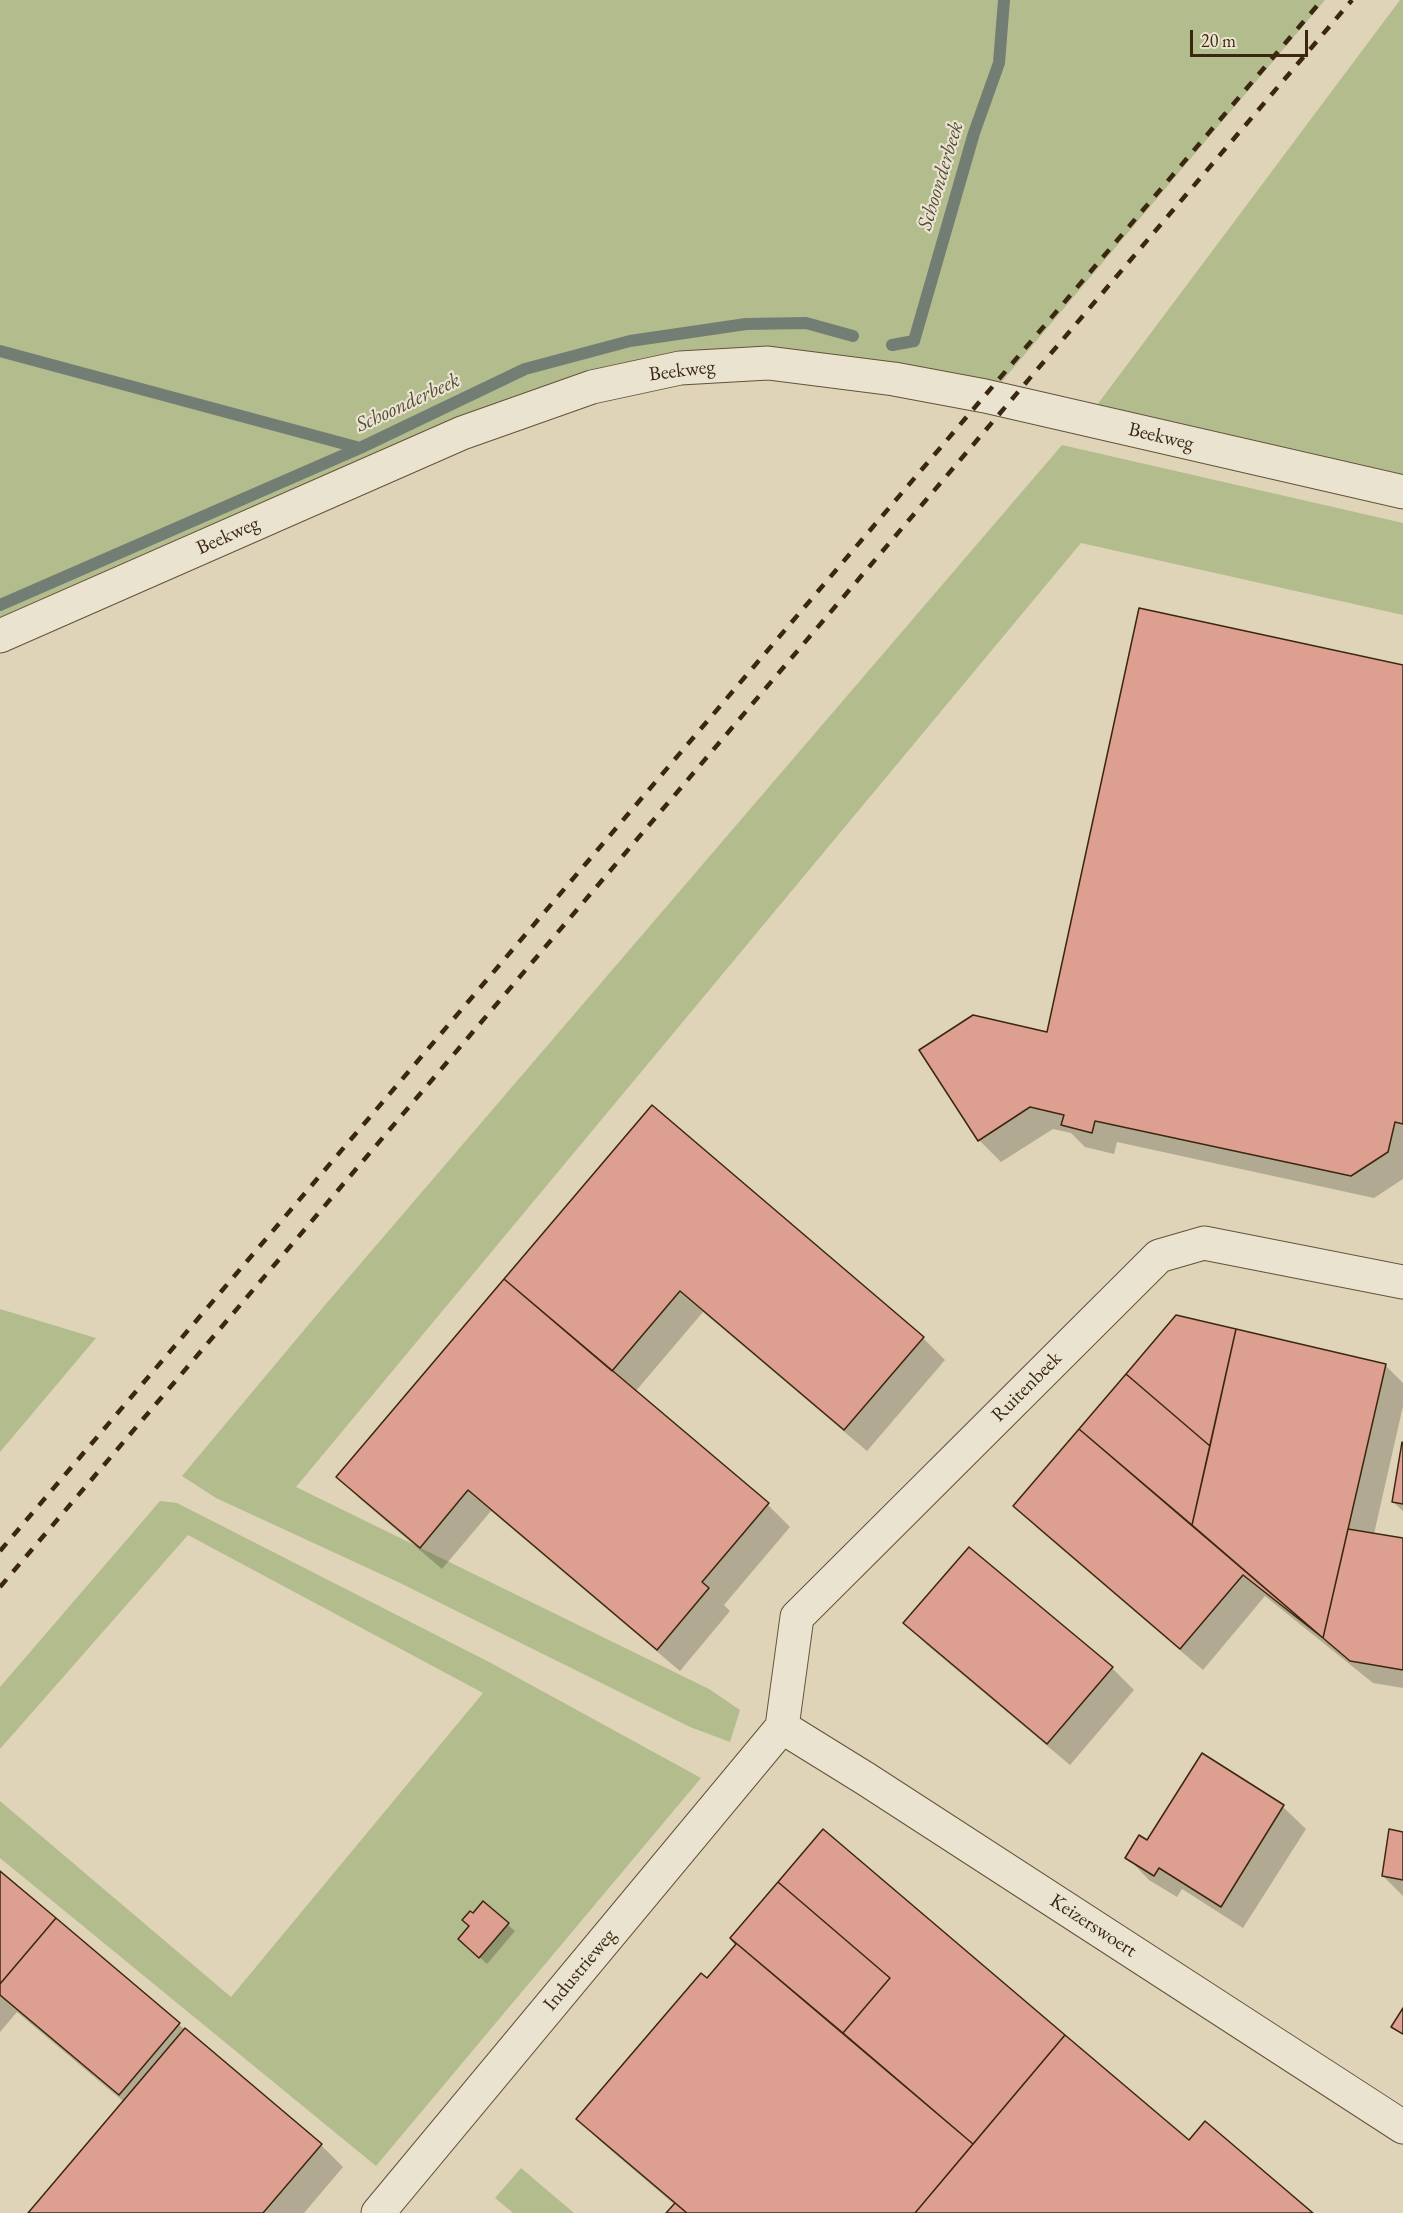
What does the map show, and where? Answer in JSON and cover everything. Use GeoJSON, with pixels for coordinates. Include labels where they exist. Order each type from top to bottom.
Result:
{"type":"FeatureCollection","features":[{"type":"Feature","properties":{"kind":"street","name":"Beekweg"},"geometry":{"type":"LineString","coordinates":[[0,636],[462,433],[592,387],[680,368],[768,363],[894,379],[985,396],[1403,492]]}},
{"type":"Feature","properties":{"kind":"street","name":"Ruitenbeek"},"geometry":{"type":"LineString","coordinates":[[782,1726],[797,1617],[1159,1256],[1204,1242],[1403,1282]]}},
{"type":"Feature","properties":{"kind":"street","name":"Keizerswoert"},"geometry":{"type":"LineString","coordinates":[[782,1726],[1403,2127]]}},
{"type":"Feature","properties":{"kind":"street","name":"Industrieweg"},"geometry":{"type":"LineString","coordinates":[[378,2213],[782,1726]]}},
{"type":"Feature","properties":{"kind":"green space"},"geometry":{"type":"Polygon","coordinates":[[[0,0],[1325,0],[993,392],[667,357],[0,631],[0,0]]]}},
{"type":"Feature","properties":{"kind":"green space"},"geometry":{"type":"Polygon","coordinates":[[[1400,0],[1403,0],[1403,478],[1094,409],[1400,0]]]}},
{"type":"Feature","properties":{"kind":"green space"},"geometry":{"type":"Polygon","coordinates":[[[1062,445],[1403,523],[1403,615],[1081,543],[296,1487],[709,1689],[740,1710],[730,1742],[690,1727],[398,1582],[216,1498],[182,1476],[325,1305],[1062,445]]]}},
{"type":"Feature","properties":{"kind":"green space"},"geometry":{"type":"Polygon","coordinates":[[[0,1309],[96,1338],[0,1452],[0,1309]]]}},
{"type":"Feature","properties":{"kind":"green space"},"geometry":{"type":"Polygon","coordinates":[[[160,1501],[177,1503],[491,1663],[701,1778],[376,2166],[0,1858],[0,1801],[231,1997],[483,1693],[188,1535],[0,1749],[0,1687],[160,1501]]]}},
{"type":"Feature","properties":{"kind":"green space"},"geometry":{"type":"Polygon","coordinates":[[[521,2168],[574,2213],[513,2213],[495,2198],[521,2168]]]}},
{"type":"Feature","properties":{"kind":"building"},"geometry":{"type":"Polygon","coordinates":[[[1139,608],[1403,665],[1403,1124],[1395,1122],[1388,1152],[1351,1176],[1095,1121],[1092,1133],[1061,1125],[1064,1115],[1030,1107],[978,1141],[919,1050],[973,1015],[1047,1032],[1139,608]]]}},
{"type":"Feature","properties":{"kind":"building"},"geometry":{"type":"Polygon","coordinates":[[[652,1105],[924,1337],[844,1430],[680,1291],[612,1371],[504,1279],[652,1105]]]}},
{"type":"Feature","properties":{"kind":"building"},"geometry":{"type":"Polygon","coordinates":[[[504,1279],[769,1503],[702,1582],[709,1588],[657,1650],[468,1490],[420,1548],[336,1477],[504,1279]]]}},
{"type":"Feature","properties":{"kind":"building"},"geometry":{"type":"Polygon","coordinates":[[[1176,1315],[1236,1329],[1210,1446],[1126,1374],[1176,1315]]]}},
{"type":"Feature","properties":{"kind":"building"},"geometry":{"type":"Polygon","coordinates":[[[1236,1329],[1386,1364],[1323,1638],[1192,1525],[1236,1329]]]}},
{"type":"Feature","properties":{"kind":"building"},"geometry":{"type":"Polygon","coordinates":[[[1126,1374],[1210,1446],[1192,1525],[1079,1429],[1126,1374]]]}},
{"type":"Feature","properties":{"kind":"building"},"geometry":{"type":"Polygon","coordinates":[[[1079,1429],[1323,1638],[1243,1575],[1180,1649],[1013,1506],[1079,1429]]]}},
{"type":"Feature","properties":{"kind":"building"},"geometry":{"type":"Polygon","coordinates":[[[1403,1443],[1403,1504],[1392,1502],[1403,1443]]]}},
{"type":"Feature","properties":{"kind":"building"},"geometry":{"type":"Polygon","coordinates":[[[1348,1529],[1403,1538],[1403,1670],[1350,1661],[1323,1638],[1348,1529]]]}},
{"type":"Feature","properties":{"kind":"building"},"geometry":{"type":"Polygon","coordinates":[[[969,1547],[1113,1667],[1047,1744],[903,1623],[969,1547]]]}},
{"type":"Feature","properties":{"kind":"building"},"geometry":{"type":"Polygon","coordinates":[[[1202,1753],[1284,1805],[1221,1907],[1159,1868],[1154,1876],[1125,1858],[1139,1835],[1147,1840],[1202,1753]]]}},
{"type":"Feature","properties":{"kind":"building"},"geometry":{"type":"Polygon","coordinates":[[[823,1829],[1065,2035],[973,2144],[843,2033],[890,1978],[778,1882],[823,1829]]]}},
{"type":"Feature","properties":{"kind":"building"},"geometry":{"type":"Polygon","coordinates":[[[1389,1829],[1403,1832],[1403,1880],[1382,1876],[1389,1829]]]}},
{"type":"Feature","properties":{"kind":"building"},"geometry":{"type":"Polygon","coordinates":[[[0,1871],[56,1918],[0,1984],[0,1871]]]}},
{"type":"Feature","properties":{"kind":"building"},"geometry":{"type":"Polygon","coordinates":[[[778,1882],[890,1978],[843,2033],[730,1938],[778,1882]]]}},
{"type":"Feature","properties":{"kind":"building"},"geometry":{"type":"Polygon","coordinates":[[[483,1901],[509,1923],[479,1958],[458,1939],[469,1926],[462,1920],[470,1911],[473,1913],[483,1901]]]}},
{"type":"Feature","properties":{"kind":"building"},"geometry":{"type":"Polygon","coordinates":[[[56,1918],[180,2023],[119,2095],[0,1995],[0,1984],[56,1918]]]}},
{"type":"Feature","properties":{"kind":"building"},"geometry":{"type":"Polygon","coordinates":[[[730,1938],[973,2144],[915,2213],[687,2213],[576,2119],[701,1973],[707,1978],[736,1944],[730,1938]]]}},
{"type":"Feature","properties":{"kind":"building"},"geometry":{"type":"Polygon","coordinates":[[[1403,2008],[1403,2034],[1391,2027],[1403,2008]]]}},
{"type":"Feature","properties":{"kind":"building"},"geometry":{"type":"Polygon","coordinates":[[[185,2028],[322,2144],[263,2213],[28,2213],[185,2028]]]}},
{"type":"Feature","properties":{"kind":"building"},"geometry":{"type":"Polygon","coordinates":[[[1065,2035],[1189,2140],[1205,2121],[1313,2213],[915,2213],[1065,2035]]]}},
{"type":"Feature","properties":{"kind":"building"},"geometry":{"type":"Polygon","coordinates":[[[675,2203],[687,2213],[666,2213],[675,2203]]]}},
{"type":"Feature","properties":{"kind":"waterway","name":"Schoonderbeek"},"geometry":{"type":"LineString","coordinates":[[892,345],[914,341],[974,133],[999,63],[1004,0]]}},
{"type":"Feature","properties":{"kind":"waterway","name":"Schoonderbeek"},"geometry":{"type":"LineString","coordinates":[[0,605],[360,448],[525,369],[630,341],[746,324],[806,323],[853,336]]}},
{"type":"Feature","properties":{"kind":"waterway"},"geometry":{"type":"LineString","coordinates":[[0,351],[360,448]]}},
{"type":"Feature","properties":{"kind":"railway"},"geometry":{"type":"LineString","coordinates":[[0,1551],[1322,0]]}},
{"type":"Feature","properties":{"kind":"railway"},"geometry":{"type":"LineString","coordinates":[[0,1587],[1352,0]]}}]}
